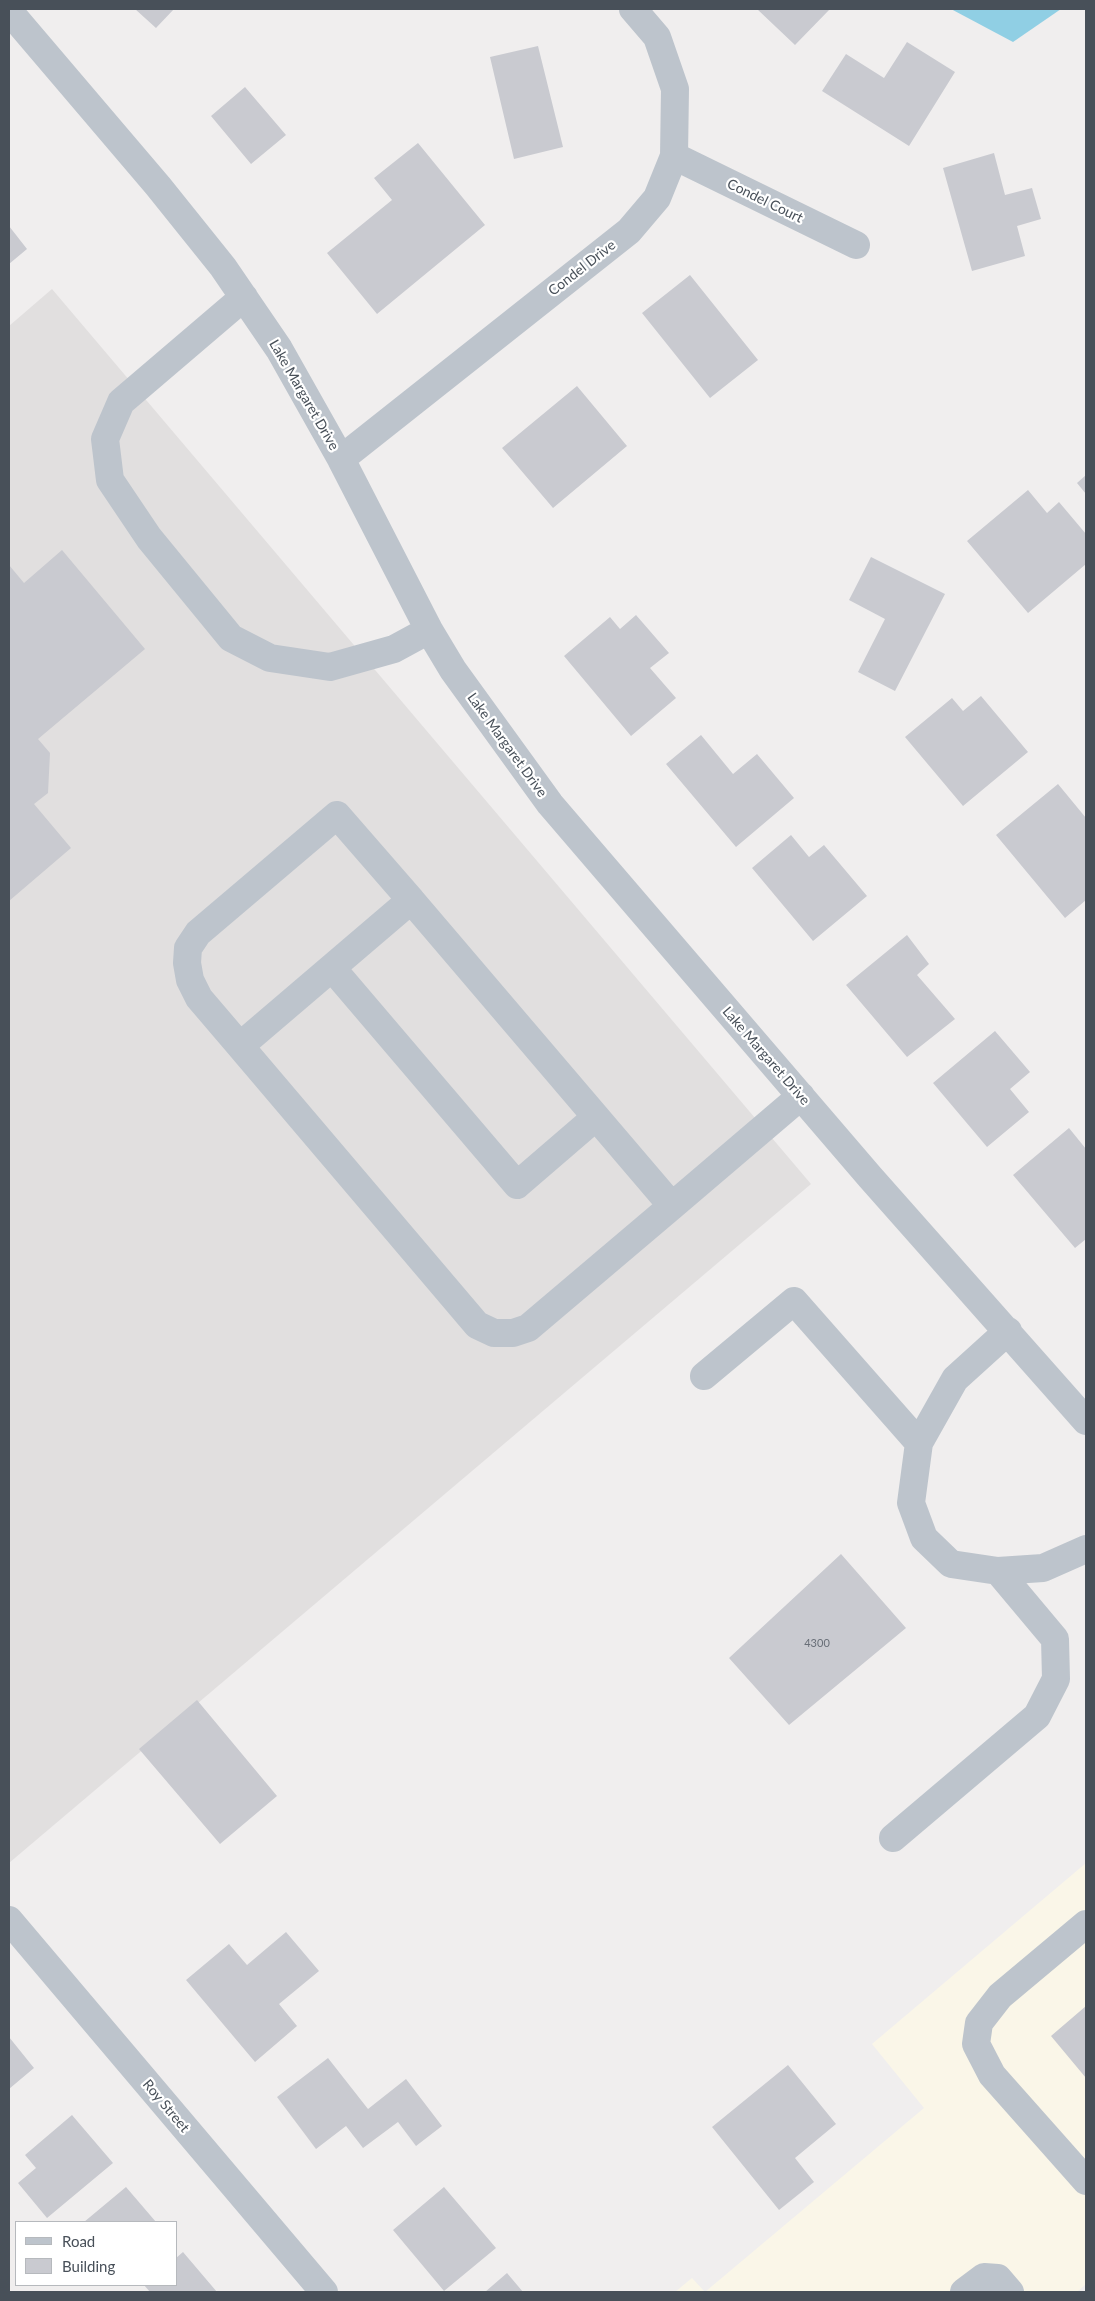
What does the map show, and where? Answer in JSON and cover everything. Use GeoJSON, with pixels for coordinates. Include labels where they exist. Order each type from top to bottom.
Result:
{"type":"FeatureCollection","features":[{"type":"Feature","properties":{"kind":"street","name":"Condel Drive"},"geometry":{"type":"LineString","coordinates":[[341,459],[629,231],[657,198],[674,156],[675,89],[657,37],[633,9]]}},
{"type":"Feature","properties":{"kind":"street","name":"Lake Margaret Drive"},"geometry":{"type":"LineString","coordinates":[[9,11],[158,186],[223,267],[244,297],[279,349],[341,459],[429,630],[470,694],[550,804],[801,1096],[1086,1422]]}},
{"type":"Feature","properties":{"kind":"street","name":"Condel Court"},"geometry":{"type":"LineString","coordinates":[[674,156],[856,246]]}},
{"type":"Feature","properties":{"kind":"street"},"geometry":{"type":"LineString","coordinates":[[244,297],[121,402],[105,439],[110,480],[149,538],[231,638],[270,658],[330,666],[394,649],[429,630]]}},
{"type":"Feature","properties":{"kind":"street"},"geometry":{"type":"LineString","coordinates":[[672,1206],[338,815],[198,933],[188,948],[186,963],[190,980],[199,998],[477,1326],[494,1332],[513,1333],[528,1328],[672,1206],[801,1096]]}},
{"type":"Feature","properties":{"kind":"street"},"geometry":{"type":"LineString","coordinates":[[240,1046],[411,900]]}},
{"type":"Feature","properties":{"kind":"street"},"geometry":{"type":"LineString","coordinates":[[332,968],[517,1185],[596,1117]]}},
{"type":"Feature","properties":{"kind":"street"},"geometry":{"type":"LineString","coordinates":[[704,1376],[794,1301],[920,1443]]}},
{"type":"Feature","properties":{"kind":"street"},"geometry":{"type":"LineString","coordinates":[[1008,1331],[955,1379],[920,1443],[911,1503],[924,1538],[951,1564],[998,1571],[1043,1568],[1086,1549]]}},
{"type":"Feature","properties":{"kind":"street"},"geometry":{"type":"LineString","coordinates":[[894,1838],[1037,1716],[1056,1679],[1055,1639],[998,1571]]}},
{"type":"Feature","properties":{"kind":"street","name":"Roy Street"},"geometry":{"type":"LineString","coordinates":[[9,1920],[324,2292]]}},
{"type":"Feature","properties":{"kind":"street"},"geometry":{"type":"LineString","coordinates":[[1086,1924],[1000,1996],[979,2023],[976,2044],[992,2075],[1086,2181]]}},
{"type":"Feature","properties":{"kind":"street"},"geometry":{"type":"LineString","coordinates":[[964,2292],[984,2277],[998,2278],[1010,2292]]}},
{"type":"Feature","properties":{"kind":"shaded area"},"geometry":{"type":"Polygon","coordinates":[[[52,289],[811,1184],[9,1863],[9,326],[52,289]]]}},
{"type":"Feature","properties":{"kind":"shaded area"},"geometry":{"type":"Polygon","coordinates":[[[1086,1863],[1086,2284],[1077,2292],[705,2292],[924,2108],[872,2044],[1086,1863]]]}},
{"type":"Feature","properties":{"kind":"shaded area"},"geometry":{"type":"Polygon","coordinates":[[[692,2278],[705,2292],[675,2292],[692,2278]]]}},
{"type":"Feature","properties":{"kind":"water"},"geometry":{"type":"Polygon","coordinates":[[[951,9],[1061,9],[1013,42],[951,9]]]}},
{"type":"Feature","properties":{"kind":"building"},"geometry":{"type":"Polygon","coordinates":[[[135,9],[174,9],[156,28],[135,9]]]}},
{"type":"Feature","properties":{"kind":"building"},"geometry":{"type":"Polygon","coordinates":[[[757,9],[830,9],[795,45],[757,9]]]}},
{"type":"Feature","properties":{"kind":"building"},"geometry":{"type":"Polygon","coordinates":[[[907,42],[955,72],[909,146],[822,91],[846,54],[884,78],[907,42]]]}},
{"type":"Feature","properties":{"kind":"building"},"geometry":{"type":"Polygon","coordinates":[[[538,46],[563,147],[514,159],[490,57],[538,46]]]}},
{"type":"Feature","properties":{"kind":"building"},"geometry":{"type":"Polygon","coordinates":[[[245,87],[286,135],[251,164],[211,116],[245,87]]]}},
{"type":"Feature","properties":{"kind":"building"},"geometry":{"type":"Polygon","coordinates":[[[418,143],[485,225],[377,314],[327,253],[392,200],[374,178],[418,143]]]}},
{"type":"Feature","properties":{"kind":"building"},"geometry":{"type":"Polygon","coordinates":[[[994,153],[1005,195],[1032,188],[1041,219],[1017,226],[1025,256],[972,271],[943,168],[994,153]]]}},
{"type":"Feature","properties":{"kind":"building"},"geometry":{"type":"Polygon","coordinates":[[[9,226],[27,249],[9,264],[9,226]]]}},
{"type":"Feature","properties":{"kind":"building"},"geometry":{"type":"Polygon","coordinates":[[[690,275],[758,360],[710,398],[642,313],[690,275]]]}},
{"type":"Feature","properties":{"kind":"building"},"geometry":{"type":"Polygon","coordinates":[[[577,386],[627,446],[553,508],[502,448],[577,386]]]}},
{"type":"Feature","properties":{"kind":"building"},"geometry":{"type":"Polygon","coordinates":[[[1086,475],[1086,494],[1077,483],[1086,475]]]}},
{"type":"Feature","properties":{"kind":"building"},"geometry":{"type":"Polygon","coordinates":[[[1028,490],[1047,513],[1059,502],[1086,534],[1086,564],[1028,613],[967,541],[1028,490]]]}},
{"type":"Feature","properties":{"kind":"building"},"geometry":{"type":"Polygon","coordinates":[[[62,550],[145,649],[38,739],[50,753],[48,793],[34,804],[71,848],[9,901],[9,565],[24,583],[62,550]]]}},
{"type":"Feature","properties":{"kind":"building"},"geometry":{"type":"Polygon","coordinates":[[[871,557],[945,594],[895,691],[858,672],[885,619],[849,600],[871,557]]]}},
{"type":"Feature","properties":{"kind":"building"},"geometry":{"type":"Polygon","coordinates":[[[636,615],[669,653],[650,668],[676,698],[631,736],[564,656],[610,617],[620,629],[636,615]]]}},
{"type":"Feature","properties":{"kind":"building"},"geometry":{"type":"Polygon","coordinates":[[[981,696],[1028,752],[963,806],[905,737],[952,698],[963,711],[981,696]]]}},
{"type":"Feature","properties":{"kind":"building"},"geometry":{"type":"Polygon","coordinates":[[[701,735],[733,774],[757,754],[794,798],[736,847],[666,764],[701,735]]]}},
{"type":"Feature","properties":{"kind":"building"},"geometry":{"type":"Polygon","coordinates":[[[1058,784],[1086,818],[1086,900],[1065,918],[996,835],[1058,784]]]}},
{"type":"Feature","properties":{"kind":"building"},"geometry":{"type":"Polygon","coordinates":[[[791,835],[809,857],[824,845],[867,896],[813,941],[752,868],[791,835]]]}},
{"type":"Feature","properties":{"kind":"building"},"geometry":{"type":"Polygon","coordinates":[[[907,935],[929,964],[917,975],[955,1019],[907,1057],[846,985],[907,935]]]}},
{"type":"Feature","properties":{"kind":"building"},"geometry":{"type":"Polygon","coordinates":[[[995,1031],[1030,1072],[1010,1089],[1029,1112],[987,1147],[933,1083],[995,1031]]]}},
{"type":"Feature","properties":{"kind":"building"},"geometry":{"type":"Polygon","coordinates":[[[1069,1128],[1086,1149],[1086,1239],[1075,1248],[1013,1175],[1069,1128]]]}},
{"type":"Feature","properties":{"kind":"building"},"geometry":{"type":"Polygon","coordinates":[[[841,1554],[906,1628],[789,1725],[729,1658],[841,1554]]]}},
{"type":"Feature","properties":{"kind":"building"},"geometry":{"type":"Polygon","coordinates":[[[197,1700],[277,1796],[220,1844],[139,1749],[197,1700]]]}},
{"type":"Feature","properties":{"kind":"building"},"geometry":{"type":"Polygon","coordinates":[[[286,1932],[319,1971],[279,2004],[297,2026],[255,2062],[186,1980],[229,1944],[247,1965],[286,1932]]]}},
{"type":"Feature","properties":{"kind":"building"},"geometry":{"type":"Polygon","coordinates":[[[1086,2006],[1086,2078],[1051,2036],[1086,2006]]]}},
{"type":"Feature","properties":{"kind":"building"},"geometry":{"type":"Polygon","coordinates":[[[9,2037],[34,2068],[9,2089],[9,2037]]]}},
{"type":"Feature","properties":{"kind":"building"},"geometry":{"type":"Polygon","coordinates":[[[328,2058],[368,2109],[406,2079],[442,2126],[416,2146],[398,2122],[363,2148],[346,2126],[316,2149],[277,2097],[328,2058]]]}},
{"type":"Feature","properties":{"kind":"building"},"geometry":{"type":"Polygon","coordinates":[[[788,2065],[836,2124],[795,2158],[814,2182],[779,2210],[712,2127],[788,2065]]]}},
{"type":"Feature","properties":{"kind":"building"},"geometry":{"type":"Polygon","coordinates":[[[72,2115],[113,2163],[47,2218],[18,2183],[36,2168],[25,2155],[72,2115]]]}},
{"type":"Feature","properties":{"kind":"building"},"geometry":{"type":"Polygon","coordinates":[[[126,2187],[155,2221],[85,2221],[126,2187]]]}},
{"type":"Feature","properties":{"kind":"building"},"geometry":{"type":"Polygon","coordinates":[[[444,2187],[496,2248],[444,2291],[393,2230],[444,2187]]]}},
{"type":"Feature","properties":{"kind":"building"},"geometry":{"type":"Polygon","coordinates":[[[183,2252],[217,2292],[150,2292],[145,2286],[178,2286],[178,2256],[183,2252]]]}},
{"type":"Feature","properties":{"kind":"building"},"geometry":{"type":"Polygon","coordinates":[[[507,2273],[523,2292],[485,2292],[507,2273]]]}}]}
